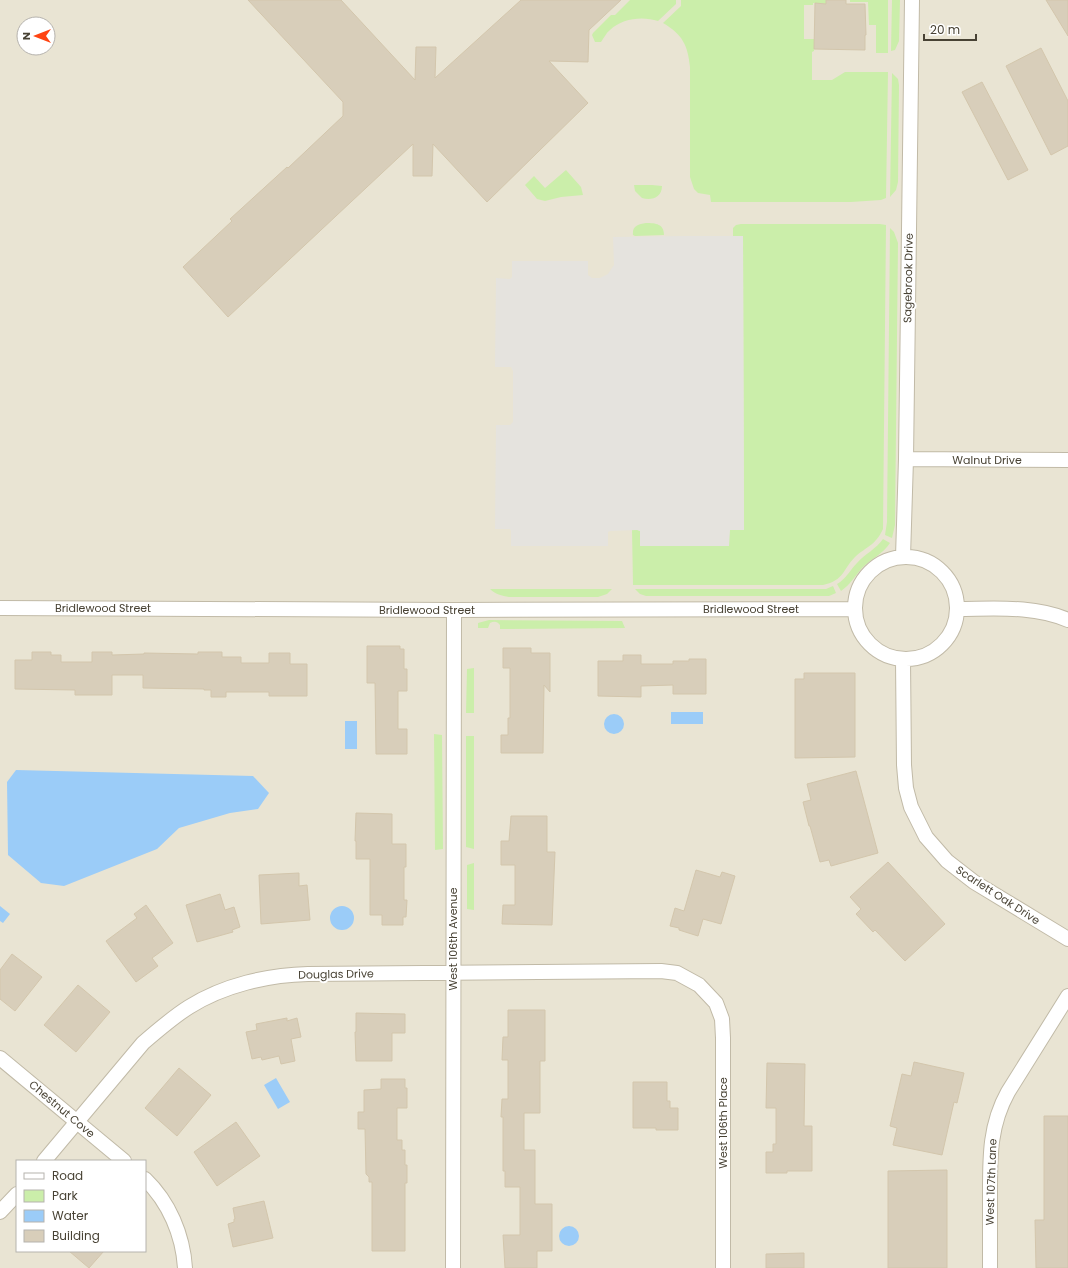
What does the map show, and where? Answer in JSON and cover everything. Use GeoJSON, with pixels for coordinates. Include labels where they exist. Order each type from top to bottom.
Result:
{"type":"FeatureCollection","features":[{"type":"Feature","properties":{"kind":"street","name":"Sagebrook Drive"},"geometry":{"type":"LineString","coordinates":[[903,557],[906,459],[912,0]]}},
{"type":"Feature","properties":{"kind":"street","name":"Walnut Drive"},"geometry":{"type":"LineString","coordinates":[[906,459],[1068,460]]}},
{"type":"Feature","properties":{"kind":"street"},"geometry":{"type":"LineString","coordinates":[[903,557],[924,560],[942,571],[953,588],[958,609],[953,629],[941,646],[930,654],[910,660],[903,660],[885,655],[869,644],[858,628],[855,609],[858,589],[868,573],[884,561],[903,557]]}},
{"type":"Feature","properties":{"kind":"street","name":"Bridlewood Street"},"geometry":{"type":"LineString","coordinates":[[0,608],[454,610],[855,609]]}},
{"type":"Feature","properties":{"kind":"street"},"geometry":{"type":"LineString","coordinates":[[958,609],[1022,609],[1054,614],[1068,620]]}},
{"type":"Feature","properties":{"kind":"street","name":"West 106th Avenue"},"geometry":{"type":"LineString","coordinates":[[453,1268],[454,610]]}},
{"type":"Feature","properties":{"kind":"street","name":"Scarlett Oak Drive"},"geometry":{"type":"LineString","coordinates":[[903,660],[904,765],[906,788],[911,807],[926,837],[947,861],[974,882],[1068,939]]}},
{"type":"Feature","properties":{"kind":"street","name":"Douglas Drive"},"geometry":{"type":"LineString","coordinates":[[45,1160],[144,1043],[171,1019],[208,997],[254,981],[288,975],[661,971],[677,973],[699,985]]}},
{"type":"Feature","properties":{"kind":"street","name":"West 106th Place"},"geometry":{"type":"LineString","coordinates":[[699,985],[716,1003],[722,1019],[723,1268]]}},
{"type":"Feature","properties":{"kind":"street","name":"West 107th Lane"},"geometry":{"type":"LineString","coordinates":[[990,1268],[990,1152],[996,1120],[1001,1105],[1008,1092],[1068,996]]}},
{"type":"Feature","properties":{"kind":"street","name":"Chestnut Cove"},"geometry":{"type":"LineString","coordinates":[[0,1058],[123,1160]]}},
{"type":"Feature","properties":{"kind":"street"},"geometry":{"type":"LineString","coordinates":[[146,1180],[160,1198],[176,1226],[181,1242],[185,1268]]}},
{"type":"Feature","properties":{"kind":"street"},"geometry":{"type":"LineString","coordinates":[[0,1212],[16,1195]]}},
{"type":"Feature","properties":{"kind":"shaded area"},"geometry":{"type":"Polygon","coordinates":[[[0,0],[1068,0],[1068,1268],[0,1268],[0,0]]]}},
{"type":"Feature","properties":{"kind":"shaded area"},"geometry":{"type":"Polygon","coordinates":[[[743,236],[744,530],[730,530],[729,546],[640,546],[640,531],[637,530],[608,532],[608,546],[511,546],[510,529],[495,529],[496,425],[510,425],[513,422],[513,371],[511,367],[495,367],[496,278],[510,279],[512,277],[512,261],[588,261],[588,275],[592,278],[600,278],[608,274],[614,265],[613,237],[743,236]]]}},
{"type":"Feature","properties":{"kind":"green space"},"geometry":{"type":"Polygon","coordinates":[[[630,0],[676,0],[676,4],[658,21],[639,18],[620,23],[606,34],[601,42],[595,42],[592,35],[593,33],[611,15],[615,15],[630,0]]]}},
{"type":"Feature","properties":{"kind":"green space"},"geometry":{"type":"Polygon","coordinates":[[[681,0],[826,0],[826,4],[813,3],[813,5],[804,5],[804,39],[814,39],[814,51],[812,52],[812,80],[832,80],[845,72],[888,72],[886,198],[881,200],[851,202],[711,202],[710,195],[698,193],[694,189],[690,177],[690,67],[688,52],[683,41],[675,31],[663,23],[681,6],[681,0]]]}},
{"type":"Feature","properties":{"kind":"green space"},"geometry":{"type":"Polygon","coordinates":[[[850,0],[888,0],[888,53],[876,53],[876,25],[869,25],[868,2],[850,2],[850,0]]]}},
{"type":"Feature","properties":{"kind":"green space"},"geometry":{"type":"Polygon","coordinates":[[[892,0],[900,0],[899,41],[895,50],[891,51],[892,0]]]}},
{"type":"Feature","properties":{"kind":"green space"},"geometry":{"type":"Polygon","coordinates":[[[892,73],[898,79],[899,85],[898,182],[896,190],[890,197],[892,73]]]}},
{"type":"Feature","properties":{"kind":"green space"},"geometry":{"type":"Polygon","coordinates":[[[566,170],[581,187],[583,195],[561,197],[545,201],[537,199],[525,185],[534,176],[545,188],[566,170]]]}},
{"type":"Feature","properties":{"kind":"green space"},"geometry":{"type":"Polygon","coordinates":[[[634,185],[662,186],[662,190],[656,197],[649,199],[642,198],[635,191],[634,185]]]}},
{"type":"Feature","properties":{"kind":"green space"},"geometry":{"type":"Polygon","coordinates":[[[646,223],[653,223],[661,226],[664,231],[664,235],[633,235],[633,229],[636,226],[646,223]]]}},
{"type":"Feature","properties":{"kind":"green space"},"geometry":{"type":"Polygon","coordinates":[[[736,225],[886,225],[883,529],[877,539],[855,557],[839,577],[830,583],[823,585],[633,585],[632,530],[640,531],[640,546],[729,546],[730,530],[744,530],[743,237],[733,236],[733,228],[736,225]]]}},
{"type":"Feature","properties":{"kind":"green space"},"geometry":{"type":"Polygon","coordinates":[[[890,228],[894,232],[898,243],[895,525],[892,538],[885,535],[887,522],[890,228]]]}},
{"type":"Feature","properties":{"kind":"green space"},"geometry":{"type":"Polygon","coordinates":[[[883,539],[890,543],[887,547],[862,568],[850,583],[841,591],[837,584],[883,539]]]}},
{"type":"Feature","properties":{"kind":"green space"},"geometry":{"type":"Polygon","coordinates":[[[833,586],[836,593],[829,596],[646,596],[640,594],[635,589],[826,589],[833,586]]]}},
{"type":"Feature","properties":{"kind":"green space"},"geometry":{"type":"Polygon","coordinates":[[[490,589],[612,589],[607,594],[598,597],[509,597],[494,592],[490,589]]]}},
{"type":"Feature","properties":{"kind":"green space"},"geometry":{"type":"Polygon","coordinates":[[[489,620],[622,621],[625,628],[500,629],[500,625],[494,622],[490,623],[488,628],[478,628],[478,623],[489,620]]]}},
{"type":"Feature","properties":{"kind":"green space"},"geometry":{"type":"Polygon","coordinates":[[[474,668],[474,713],[466,713],[467,669],[474,668]]]}},
{"type":"Feature","properties":{"kind":"green space"},"geometry":{"type":"Polygon","coordinates":[[[434,734],[442,735],[443,849],[435,850],[434,734]]]}},
{"type":"Feature","properties":{"kind":"green space"},"geometry":{"type":"Polygon","coordinates":[[[466,736],[474,736],[474,849],[466,847],[466,736]]]}},
{"type":"Feature","properties":{"kind":"green space"},"geometry":{"type":"Polygon","coordinates":[[[474,863],[474,910],[467,909],[467,865],[474,863]]]}},
{"type":"Feature","properties":{"kind":"water"},"geometry":{"type":"Polygon","coordinates":[[[671,712],[703,712],[703,724],[671,724],[671,712]]]}},
{"type":"Feature","properties":{"kind":"water"},"geometry":{"type":"Polygon","coordinates":[[[614,714],[621,717],[624,724],[621,731],[614,734],[607,731],[604,724],[607,717],[614,714]]]}},
{"type":"Feature","properties":{"kind":"water"},"geometry":{"type":"Polygon","coordinates":[[[345,721],[357,721],[357,749],[345,749],[345,721]]]}},
{"type":"Feature","properties":{"kind":"water"},"geometry":{"type":"Polygon","coordinates":[[[16,770],[253,776],[269,793],[258,809],[230,813],[179,828],[157,849],[64,886],[41,883],[8,855],[7,782],[16,770]]]}},
{"type":"Feature","properties":{"kind":"water"},"geometry":{"type":"Polygon","coordinates":[[[0,906],[10,914],[3,923],[0,921],[0,906]]]}},
{"type":"Feature","properties":{"kind":"water"},"geometry":{"type":"Polygon","coordinates":[[[337,906],[347,906],[354,913],[354,923],[347,930],[337,930],[330,923],[330,913],[337,906]]]}},
{"type":"Feature","properties":{"kind":"water"},"geometry":{"type":"Polygon","coordinates":[[[276,1078],[290,1102],[278,1109],[264,1085],[276,1078]]]}},
{"type":"Feature","properties":{"kind":"water"},"geometry":{"type":"Polygon","coordinates":[[[569,1226],[576,1229],[579,1236],[576,1243],[569,1246],[562,1243],[559,1236],[562,1229],[569,1226]]]}},
{"type":"Feature","properties":{"kind":"building"},"geometry":{"type":"Polygon","coordinates":[[[248,0],[341,0],[415,80],[416,47],[436,47],[435,78],[521,0],[621,0],[589,30],[588,62],[549,61],[588,103],[487,202],[433,144],[432,176],[413,176],[413,144],[228,317],[183,267],[232,221],[230,219],[287,167],[288,168],[343,116],[343,102],[248,0]]]}},
{"type":"Feature","properties":{"kind":"building"},"geometry":{"type":"Polygon","coordinates":[[[826,0],[846,0],[846,4],[865,4],[865,50],[814,49],[815,3],[826,4],[826,0]]]}},
{"type":"Feature","properties":{"kind":"building"},"geometry":{"type":"Polygon","coordinates":[[[1046,0],[1068,0],[1068,36],[1046,0]]]}},
{"type":"Feature","properties":{"kind":"building"},"geometry":{"type":"Polygon","coordinates":[[[1041,48],[1068,101],[1068,146],[1051,155],[1006,66],[1041,48]]]}},
{"type":"Feature","properties":{"kind":"building"},"geometry":{"type":"Polygon","coordinates":[[[982,82],[1028,170],[1008,180],[962,92],[982,82]]]}},
{"type":"Feature","properties":{"kind":"building"},"geometry":{"type":"Polygon","coordinates":[[[367,646],[400,646],[400,649],[404,649],[404,669],[407,669],[407,691],[398,691],[398,729],[407,729],[407,754],[376,754],[375,683],[367,683],[367,646]]]}},
{"type":"Feature","properties":{"kind":"building"},"geometry":{"type":"Polygon","coordinates":[[[503,648],[531,648],[531,653],[550,653],[550,692],[544,685],[543,753],[501,753],[501,735],[508,735],[508,718],[510,718],[510,668],[503,668],[503,648]]]}},
{"type":"Feature","properties":{"kind":"building"},"geometry":{"type":"Polygon","coordinates":[[[32,652],[51,652],[51,655],[61,655],[61,662],[92,662],[92,652],[112,652],[112,655],[144,653],[198,654],[198,652],[222,652],[222,657],[241,657],[241,663],[269,663],[269,653],[290,653],[290,664],[307,664],[307,696],[269,696],[269,692],[226,692],[226,697],[211,697],[211,690],[204,689],[143,688],[143,675],[112,675],[112,695],[75,695],[75,690],[15,689],[15,660],[32,660],[32,652]]]}},
{"type":"Feature","properties":{"kind":"building"},"geometry":{"type":"Polygon","coordinates":[[[623,655],[641,655],[641,664],[673,664],[673,661],[706,659],[706,694],[673,694],[673,685],[641,686],[641,697],[598,696],[598,661],[623,661],[623,655]]]}},
{"type":"Feature","properties":{"kind":"building"},"geometry":{"type":"Polygon","coordinates":[[[804,673],[855,673],[855,757],[795,758],[795,679],[804,679],[804,673]]]}},
{"type":"Feature","properties":{"kind":"building"},"geometry":{"type":"Polygon","coordinates":[[[856,771],[878,853],[831,866],[829,860],[820,862],[809,826],[803,802],[811,800],[807,784],[856,771]]]}},
{"type":"Feature","properties":{"kind":"building"},"geometry":{"type":"Polygon","coordinates":[[[356,813],[392,814],[392,844],[406,844],[404,900],[407,900],[406,917],[403,917],[403,925],[382,925],[382,915],[370,915],[370,859],[356,859],[356,813]]]}},
{"type":"Feature","properties":{"kind":"building"},"geometry":{"type":"Polygon","coordinates":[[[511,816],[547,816],[547,852],[555,852],[552,925],[502,924],[503,905],[515,905],[515,865],[501,865],[501,841],[509,841],[511,816]]]}},
{"type":"Feature","properties":{"kind":"building"},"geometry":{"type":"Polygon","coordinates":[[[888,862],[945,924],[905,961],[875,930],[873,932],[856,914],[861,909],[850,897],[888,862]]]}},
{"type":"Feature","properties":{"kind":"building"},"geometry":{"type":"Polygon","coordinates":[[[696,870],[720,877],[722,872],[735,876],[721,924],[703,919],[698,936],[670,926],[675,908],[684,911],[696,870]]]}},
{"type":"Feature","properties":{"kind":"building"},"geometry":{"type":"Polygon","coordinates":[[[299,873],[299,886],[307,885],[310,920],[261,924],[259,875],[299,873]]]}},
{"type":"Feature","properties":{"kind":"building"},"geometry":{"type":"Polygon","coordinates":[[[220,894],[225,910],[234,907],[240,927],[232,930],[233,932],[197,942],[186,905],[220,894]]]}},
{"type":"Feature","properties":{"kind":"building"},"geometry":{"type":"Polygon","coordinates":[[[146,905],[173,943],[152,958],[158,966],[136,982],[106,941],[137,918],[134,914],[146,905]]]}},
{"type":"Feature","properties":{"kind":"building"},"geometry":{"type":"Polygon","coordinates":[[[12,954],[42,977],[15,1011],[0,999],[0,970],[12,954]]]}},
{"type":"Feature","properties":{"kind":"building"},"geometry":{"type":"Polygon","coordinates":[[[78,985],[110,1012],[76,1052],[44,1025],[78,985]]]}},
{"type":"Feature","properties":{"kind":"building"},"geometry":{"type":"Polygon","coordinates":[[[508,1010],[545,1010],[545,1061],[540,1061],[540,1113],[524,1113],[524,1150],[535,1150],[535,1204],[552,1204],[552,1251],[537,1251],[537,1268],[505,1268],[503,1235],[520,1235],[520,1187],[505,1187],[505,1171],[503,1171],[503,1117],[501,1117],[502,1099],[508,1099],[508,1060],[502,1060],[503,1037],[508,1037],[508,1010]]]}},
{"type":"Feature","properties":{"kind":"building"},"geometry":{"type":"Polygon","coordinates":[[[356,1013],[405,1014],[405,1033],[392,1033],[392,1061],[356,1061],[356,1013]]]}},
{"type":"Feature","properties":{"kind":"building"},"geometry":{"type":"Polygon","coordinates":[[[287,1018],[287,1021],[297,1018],[301,1037],[291,1039],[295,1061],[281,1064],[279,1056],[262,1060],[261,1057],[252,1059],[246,1032],[257,1030],[256,1024],[287,1018]]]}},
{"type":"Feature","properties":{"kind":"building"},"geometry":{"type":"Polygon","coordinates":[[[914,1062],[964,1073],[957,1103],[954,1102],[942,1155],[893,1145],[897,1128],[890,1126],[902,1074],[911,1076],[914,1062]]]}},
{"type":"Feature","properties":{"kind":"building"},"geometry":{"type":"Polygon","coordinates":[[[767,1063],[805,1064],[804,1126],[812,1126],[812,1171],[766,1173],[766,1152],[773,1152],[773,1144],[776,1144],[776,1108],[766,1108],[767,1063]]]}},
{"type":"Feature","properties":{"kind":"building"},"geometry":{"type":"Polygon","coordinates":[[[179,1068],[211,1095],[177,1136],[145,1108],[179,1068]]]}},
{"type":"Feature","properties":{"kind":"building"},"geometry":{"type":"Polygon","coordinates":[[[381,1079],[405,1079],[405,1088],[407,1088],[407,1108],[397,1108],[397,1140],[402,1140],[402,1150],[405,1150],[405,1165],[407,1165],[407,1183],[405,1183],[405,1251],[372,1251],[372,1182],[369,1182],[369,1177],[366,1174],[365,1129],[358,1129],[358,1112],[364,1112],[364,1090],[381,1089],[381,1079]]]}},
{"type":"Feature","properties":{"kind":"building"},"geometry":{"type":"Polygon","coordinates":[[[633,1082],[667,1082],[667,1101],[670,1101],[670,1108],[678,1108],[678,1130],[633,1128],[633,1082]]]}},
{"type":"Feature","properties":{"kind":"building"},"geometry":{"type":"Polygon","coordinates":[[[1044,1116],[1068,1116],[1068,1268],[1036,1268],[1035,1220],[1044,1220],[1044,1116]]]}},
{"type":"Feature","properties":{"kind":"building"},"geometry":{"type":"Polygon","coordinates":[[[236,1122],[260,1156],[217,1186],[194,1152],[236,1122]]]}},
{"type":"Feature","properties":{"kind":"building"},"geometry":{"type":"Polygon","coordinates":[[[947,1170],[947,1268],[888,1268],[888,1171],[947,1170]]]}},
{"type":"Feature","properties":{"kind":"building"},"geometry":{"type":"Polygon","coordinates":[[[264,1201],[273,1238],[233,1247],[228,1224],[234,1222],[235,1219],[233,1208],[264,1201]]]}},
{"type":"Feature","properties":{"kind":"building"},"geometry":{"type":"Polygon","coordinates":[[[70,1252],[103,1252],[89,1268],[70,1252]]]}},
{"type":"Feature","properties":{"kind":"building"},"geometry":{"type":"Polygon","coordinates":[[[804,1253],[804,1268],[766,1268],[766,1254],[804,1253]]]}}]}
